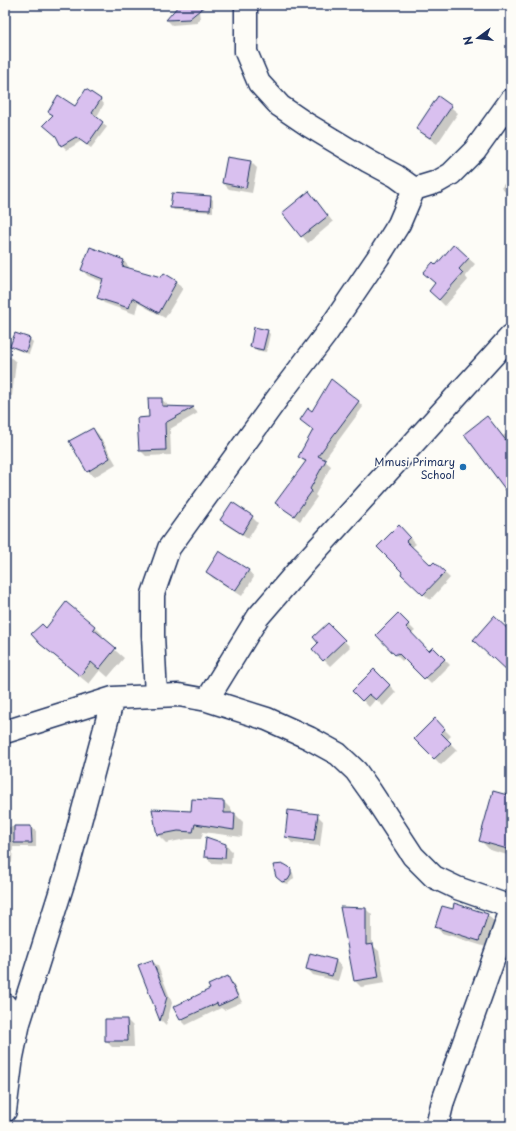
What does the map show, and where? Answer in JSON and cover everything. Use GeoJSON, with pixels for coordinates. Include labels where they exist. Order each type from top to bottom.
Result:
{"type":"FeatureCollection","features":[{"type":"Feature","properties":{"kind":"street"},"geometry":{"type":"LineString","coordinates":[[246,5],[246,52],[259,82],[280,106],[308,125],[396,176],[414,189]]}},
{"type":"Feature","properties":{"kind":"street"},"geometry":{"type":"LineString","coordinates":[[156,696],[152,594],[169,548],[326,334],[399,224],[414,189],[437,182],[451,174],[475,150],[511,100]]}},
{"type":"Feature","properties":{"kind":"street"},"geometry":{"type":"LineString","coordinates":[[207,700],[258,617],[301,567],[511,336]]}},
{"type":"Feature","properties":{"kind":"street"},"geometry":{"type":"LineString","coordinates":[[5,732],[113,698],[179,694],[207,700],[267,719],[309,738],[338,754],[356,771],[372,792],[413,856],[434,877],[457,888],[511,909],[443,1102],[437,1126]]}},
{"type":"Feature","properties":{"kind":"street"},"geometry":{"type":"LineString","coordinates":[[12,1028],[66,874],[113,698]]}},
{"type":"Feature","properties":{"kind":"street"},"geometry":{"type":"LineString","coordinates":[[5,1005],[12,1028],[12,1057],[5,1110]]}},
{"type":"Feature","properties":{"kind":"building"},"geometry":{"type":"Polygon","coordinates":[[[179,5],[206,5],[189,19],[166,20],[179,5]]]}},
{"type":"Feature","properties":{"kind":"building"},"geometry":{"type":"Polygon","coordinates":[[[86,89],[101,99],[92,113],[103,122],[87,145],[76,137],[61,146],[56,136],[43,125],[53,115],[48,112],[58,95],[75,106],[86,89]]]}},
{"type":"Feature","properties":{"kind":"building"},"geometry":{"type":"Polygon","coordinates":[[[438,96],[452,106],[430,138],[416,129],[438,96]]]}},
{"type":"Feature","properties":{"kind":"building"},"geometry":{"type":"Polygon","coordinates":[[[227,157],[251,161],[246,188],[222,183],[227,157]]]}},
{"type":"Feature","properties":{"kind":"building"},"geometry":{"type":"Polygon","coordinates":[[[309,191],[328,216],[301,237],[282,213],[309,191]]]}},
{"type":"Feature","properties":{"kind":"building"},"geometry":{"type":"Polygon","coordinates":[[[172,193],[211,196],[210,210],[170,208],[172,193]]]}},
{"type":"Feature","properties":{"kind":"building"},"geometry":{"type":"Polygon","coordinates":[[[454,244],[469,258],[459,269],[463,273],[439,300],[429,291],[435,283],[423,273],[433,262],[436,265],[454,244]]]}},
{"type":"Feature","properties":{"kind":"building"},"geometry":{"type":"Polygon","coordinates":[[[90,247],[124,260],[122,266],[161,277],[164,273],[177,281],[159,313],[132,298],[129,308],[97,298],[103,279],[81,270],[90,247]]]}},
{"type":"Feature","properties":{"kind":"building"},"geometry":{"type":"Polygon","coordinates":[[[254,327],[268,330],[263,350],[250,347],[254,327]]]}},
{"type":"Feature","properties":{"kind":"building"},"geometry":{"type":"Polygon","coordinates":[[[15,333],[30,338],[26,352],[10,346],[15,333]]]}},
{"type":"Feature","properties":{"kind":"building"},"geometry":{"type":"Polygon","coordinates":[[[331,379],[359,401],[318,456],[326,460],[310,489],[312,491],[294,516],[275,503],[306,461],[298,457],[313,430],[300,420],[308,408],[312,411],[331,379]]]}},
{"type":"Feature","properties":{"kind":"building"},"geometry":{"type":"Polygon","coordinates":[[[148,398],[162,398],[162,406],[194,407],[165,423],[166,450],[139,451],[137,418],[149,417],[148,398]]]}},
{"type":"Feature","properties":{"kind":"building"},"geometry":{"type":"Polygon","coordinates":[[[487,416],[511,447],[511,497],[464,434],[487,416]]]}},
{"type":"Feature","properties":{"kind":"building"},"geometry":{"type":"Polygon","coordinates":[[[93,428],[110,458],[87,472],[69,441],[93,428]]]}},
{"type":"Feature","properties":{"kind":"building"},"geometry":{"type":"Polygon","coordinates":[[[232,502],[253,516],[242,534],[220,520],[232,502]]]}},
{"type":"Feature","properties":{"kind":"building"},"geometry":{"type":"Polygon","coordinates":[[[399,525],[410,537],[406,541],[431,565],[434,562],[445,572],[423,595],[401,574],[402,572],[377,547],[399,525]]]}},
{"type":"Feature","properties":{"kind":"building"},"geometry":{"type":"Polygon","coordinates":[[[219,551],[249,570],[235,591],[206,572],[219,551]]]}},
{"type":"Feature","properties":{"kind":"building"},"geometry":{"type":"Polygon","coordinates":[[[66,602],[95,626],[93,629],[116,648],[99,669],[91,662],[80,676],[40,644],[31,634],[42,624],[46,628],[66,602]]]}},
{"type":"Feature","properties":{"kind":"building"},"geometry":{"type":"Polygon","coordinates":[[[398,613],[409,624],[406,627],[429,651],[433,647],[445,659],[424,679],[398,653],[395,655],[376,635],[398,613]]]}},
{"type":"Feature","properties":{"kind":"building"},"geometry":{"type":"Polygon","coordinates":[[[494,616],[511,632],[511,674],[473,640],[494,616]]]}},
{"type":"Feature","properties":{"kind":"building"},"geometry":{"type":"Polygon","coordinates":[[[328,623],[345,640],[323,661],[312,649],[318,643],[313,637],[328,623]]]}},
{"type":"Feature","properties":{"kind":"building"},"geometry":{"type":"Polygon","coordinates":[[[374,669],[390,685],[376,700],[369,694],[362,701],[352,691],[374,669]]]}},
{"type":"Feature","properties":{"kind":"building"},"geometry":{"type":"Polygon","coordinates":[[[435,718],[445,729],[441,733],[451,743],[434,759],[414,739],[435,718]]]}},
{"type":"Feature","properties":{"kind":"building"},"geometry":{"type":"Polygon","coordinates":[[[493,791],[511,796],[511,850],[479,841],[493,791]]]}},
{"type":"Feature","properties":{"kind":"building"},"geometry":{"type":"Polygon","coordinates":[[[192,799],[224,801],[224,813],[235,813],[234,830],[195,824],[193,832],[178,831],[157,835],[152,809],[191,811],[192,799]]]}},
{"type":"Feature","properties":{"kind":"building"},"geometry":{"type":"Polygon","coordinates":[[[288,810],[318,814],[314,841],[285,837],[288,810]]]}},
{"type":"Feature","properties":{"kind":"building"},"geometry":{"type":"Polygon","coordinates":[[[14,826],[31,826],[32,843],[14,843],[14,826]]]}},
{"type":"Feature","properties":{"kind":"building"},"geometry":{"type":"Polygon","coordinates":[[[206,837],[226,844],[225,858],[204,857],[206,837]]]}},
{"type":"Feature","properties":{"kind":"building"},"geometry":{"type":"Polygon","coordinates":[[[284,864],[291,869],[291,875],[288,880],[282,882],[276,877],[273,865],[284,864]]]}},
{"type":"Feature","properties":{"kind":"building"},"geometry":{"type":"Polygon","coordinates":[[[454,903],[488,914],[479,941],[435,927],[442,906],[453,909],[454,903]]]}},
{"type":"Feature","properties":{"kind":"building"},"geometry":{"type":"Polygon","coordinates":[[[340,907],[366,908],[366,945],[373,944],[379,977],[354,981],[340,907]]]}},
{"type":"Feature","properties":{"kind":"building"},"geometry":{"type":"Polygon","coordinates":[[[310,953],[336,960],[332,976],[306,969],[310,953]]]}},
{"type":"Feature","properties":{"kind":"building"},"geometry":{"type":"Polygon","coordinates":[[[152,960],[167,997],[160,1021],[138,965],[152,960]]]}},
{"type":"Feature","properties":{"kind":"building"},"geometry":{"type":"Polygon","coordinates":[[[228,976],[238,997],[218,1006],[217,1003],[180,1020],[173,1007],[210,989],[208,985],[228,976]]]}},
{"type":"Feature","properties":{"kind":"building"},"geometry":{"type":"Polygon","coordinates":[[[105,1019],[127,1019],[128,1041],[105,1041],[105,1019]]]}},
{"type":"Feature","properties":{"kind":"place","name":"Mmusi Primary School"},"geometry":{"type":"Point","coordinates":[463,467]}}]}
